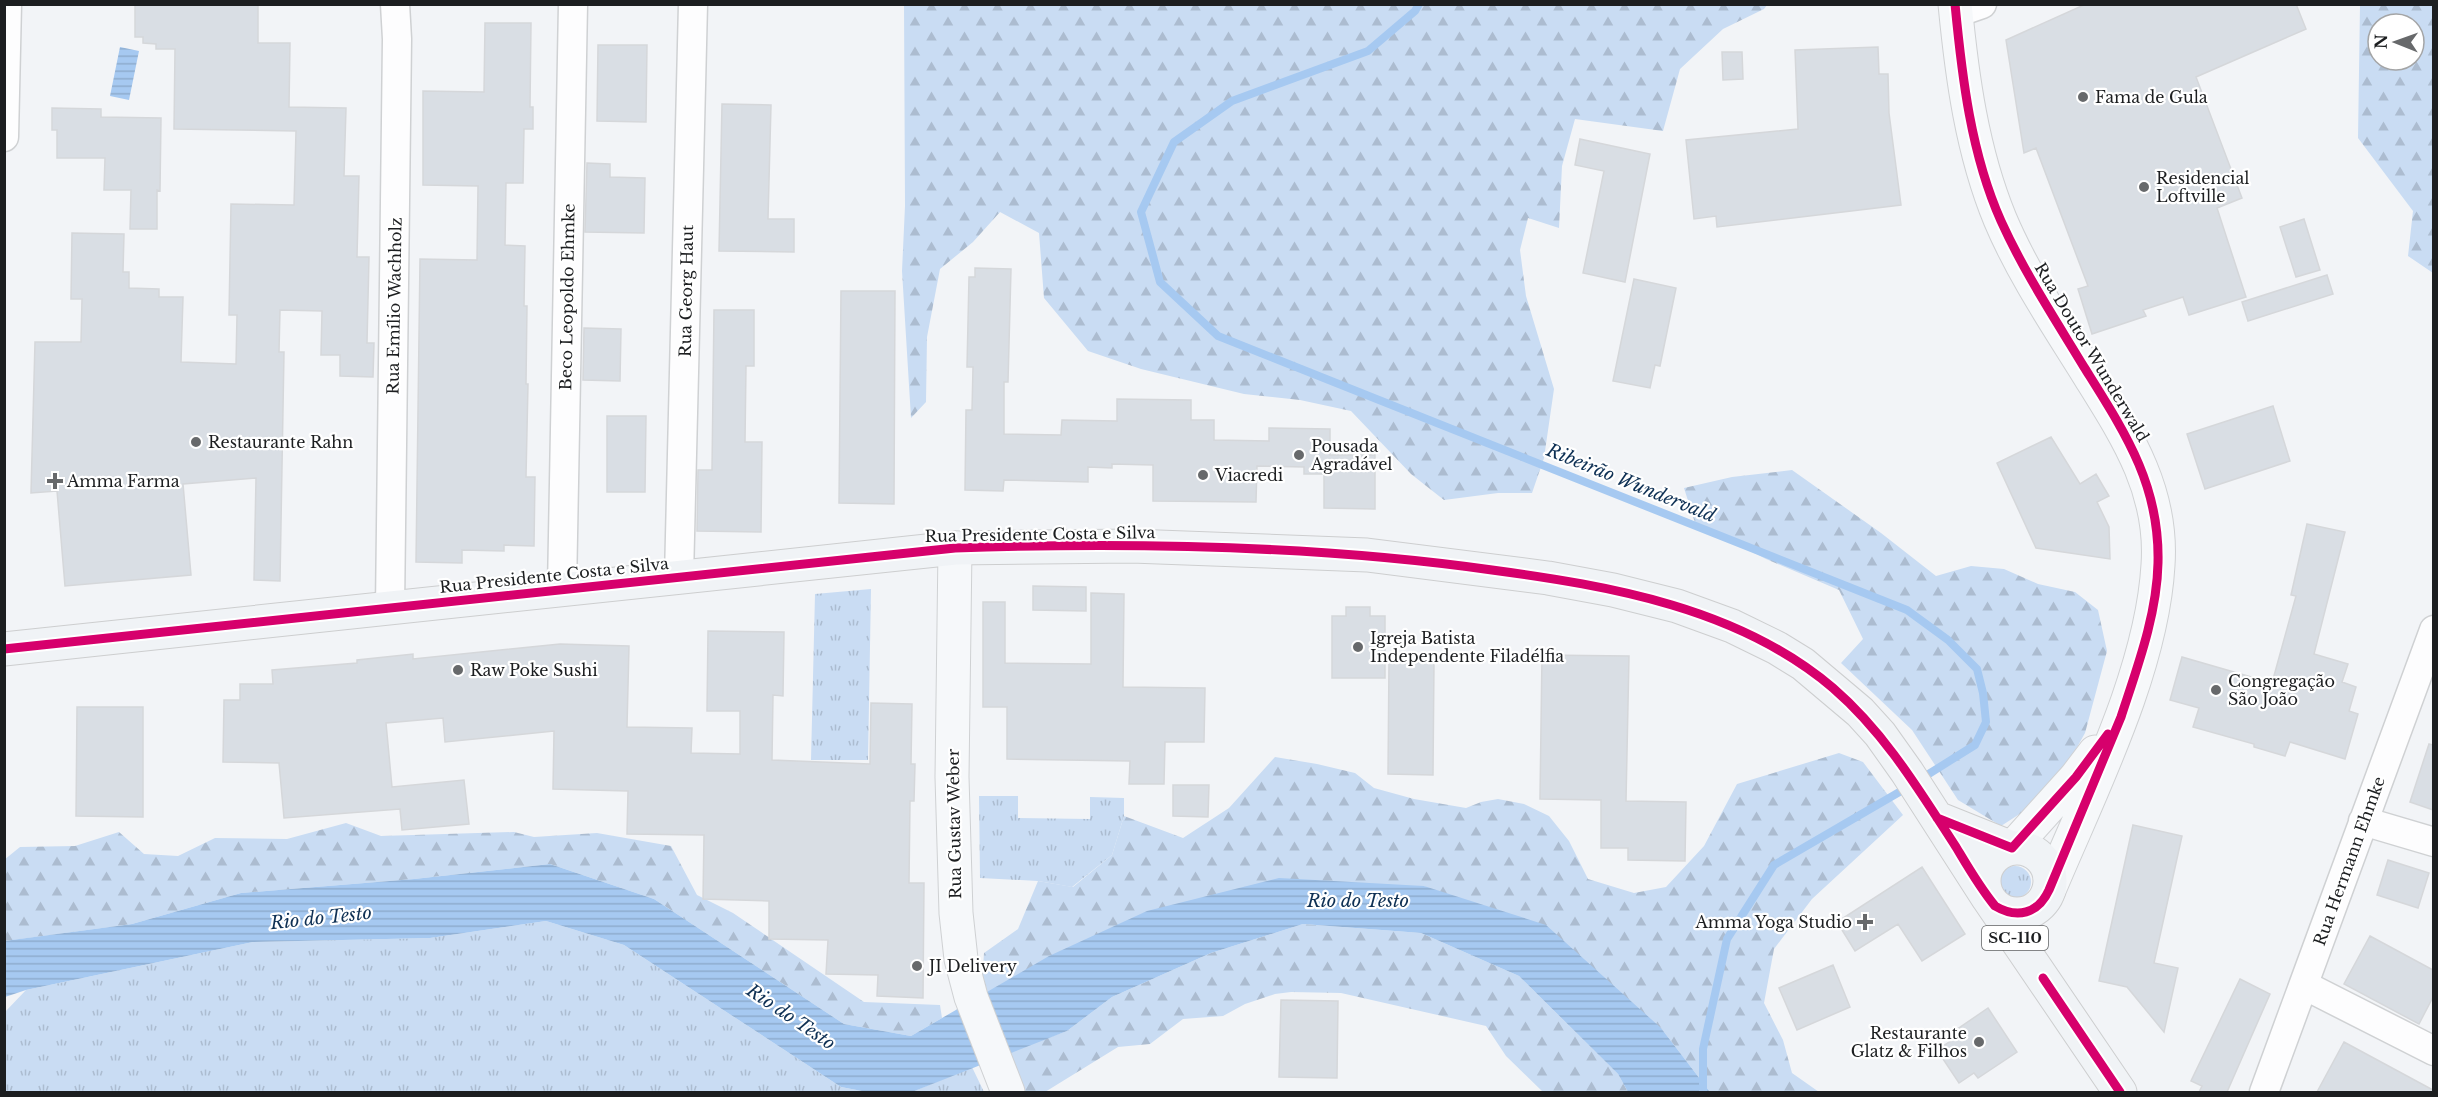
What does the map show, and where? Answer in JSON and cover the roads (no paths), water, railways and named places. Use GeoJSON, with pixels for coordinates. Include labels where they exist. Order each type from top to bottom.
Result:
{"type":"FeatureCollection","features":[{"type":"Feature","properties":{"kind":"main road","name":"Rua Presidente Costa e Silva"},"geometry":{"type":"LineString","coordinates":[[4,649],[955,548],[1132,546],[1367,555],[1548,578],[1612,590],[1677,606],[1732,626],[1777,648],[1803,664],[1860,712],[1880,734],[1922,795]]}},
{"type":"Feature","properties":{"kind":"main road"},"geometry":{"type":"LineString","coordinates":[[1922,795],[2012,848],[2023,849],[2041,859],[2047,868],[2047,895],[2036,908],[2015,915],[1995,906],[1984,887],[1987,867],[1993,858],[2012,848]]}},
{"type":"Feature","properties":{"kind":"main road","name":"SC-110"},"geometry":{"type":"LineString","coordinates":[[1922,795],[2120,1092]]}},
{"type":"Feature","properties":{"kind":"main road","name":"SC-110"},"geometry":{"type":"LineString","coordinates":[[2043,978],[2042,956],[2047,895]]}},
{"type":"Feature","properties":{"kind":"street"},"geometry":{"type":"LineString","coordinates":[[4,137],[7,4]]}},
{"type":"Feature","properties":{"kind":"street","name":"Rua Emílio Wachholz"},"geometry":{"type":"LineString","coordinates":[[390,608],[397,39],[395,4]]}},
{"type":"Feature","properties":{"kind":"street","name":"Beco Leopoldo Ehmke"},"geometry":{"type":"LineString","coordinates":[[562,589],[573,4]]}},
{"type":"Feature","properties":{"kind":"street","name":"Rua Georg Haut"},"geometry":{"type":"LineString","coordinates":[[679,577],[693,4]]}},
{"type":"Feature","properties":{"kind":"street","name":"Rua Doutor Wunderwald"},"geometry":{"type":"LineString","coordinates":[[1965,7],[1970,113],[1982,170],[2001,220],[2031,281],[2129,440],[2145,477],[2156,519],[2158,564],[2154,602],[2143,646],[2121,717],[2047,895]]}},
{"type":"Feature","properties":{"kind":"street","name":"Rua Gustav Weber"},"geometry":{"type":"LineString","coordinates":[[955,548],[952,777],[956,913],[961,959],[971,997],[1002,1080]]}},
{"type":"Feature","properties":{"kind":"street","name":"Rua Hermann Ehmke"},"geometry":{"type":"LineString","coordinates":[[2264,1092],[2433,630]]}},
{"type":"Feature","properties":{"kind":"street","name":"Rua Doutor Wunderwald"},"geometry":{"type":"LineString","coordinates":[[2012,848],[2076,777],[2121,717]]}},
{"type":"Feature","properties":{"kind":"street"},"geometry":{"type":"LineString","coordinates":[[2363,820],[2433,842]]}},
{"type":"Feature","properties":{"kind":"street"},"geometry":{"type":"LineString","coordinates":[[2304,985],[2433,1052]]}},
{"type":"Feature","properties":{"kind":"water"},"geometry":{"type":"Polygon","coordinates":[[[120,47],[139,51],[129,100],[110,96],[120,47]]]}},
{"type":"Feature","properties":{"kind":"water","name":"Rio do Testo"},"geometry":{"type":"Polygon","coordinates":[[[550,864],[654,899],[844,1024],[911,1036],[1049,956],[1147,911],[1279,878],[1424,886],[1546,925],[1661,1028],[1710,1092],[1628,1092],[1618,1074],[1519,976],[1421,933],[1303,924],[1211,953],[1112,997],[1067,1031],[912,1092],[867,1092],[841,1087],[624,945],[546,921],[430,938],[253,942],[26,990],[5,997],[4,941],[132,924],[241,893],[414,879],[550,864]]]}},
{"type":"Feature","properties":{"kind":"waterway","name":"Ribeirão Wundervald"},"geometry":{"type":"LineString","coordinates":[[1419,4],[1415,11],[1368,51],[1232,101],[1174,142],[1141,212],[1160,282],[1218,336],[1907,610],[1948,640],[1977,669],[1983,693],[1986,722],[1975,745],[1919,780]]}},
{"type":"Feature","properties":{"kind":"waterway","name":"Ribeirão Wundervald"},"geometry":{"type":"LineString","coordinates":[[1703,1092],[1703,1049],[1727,939],[1774,865],[1908,787]]}},
{"type":"Feature","properties":{"kind":"place","name":"Fama de Gula"},"geometry":{"type":"Point","coordinates":[2083,97]}},
{"type":"Feature","properties":{"kind":"place","name":"Residencial Loftville"},"geometry":{"type":"Point","coordinates":[2144,187]}},
{"type":"Feature","properties":{"kind":"place","name":"Restaurante Rahn"},"geometry":{"type":"Point","coordinates":[196,442]}},
{"type":"Feature","properties":{"kind":"place","name":"Pousada Agradável"},"geometry":{"type":"Point","coordinates":[1299,455]}},
{"type":"Feature","properties":{"kind":"place","name":"Viacredi"},"geometry":{"type":"Point","coordinates":[1203,475]}},
{"type":"Feature","properties":{"kind":"place","name":"Amma Farma"},"geometry":{"type":"Point","coordinates":[55,481]}},
{"type":"Feature","properties":{"kind":"place","name":"Igreja Batista Independente Filadélfia"},"geometry":{"type":"Point","coordinates":[1358,647]}},
{"type":"Feature","properties":{"kind":"place","name":"Raw Poke Sushi"},"geometry":{"type":"Point","coordinates":[458,670]}},
{"type":"Feature","properties":{"kind":"place","name":"Congregação São João"},"geometry":{"type":"Point","coordinates":[2216,690]}},
{"type":"Feature","properties":{"kind":"place","name":"Amma Yoga Studio"},"geometry":{"type":"Point","coordinates":[1865,922]}},
{"type":"Feature","properties":{"kind":"place","name":"JI Delivery"},"geometry":{"type":"Point","coordinates":[917,966]}},
{"type":"Feature","properties":{"kind":"place","name":"Restaurante Glatz & Filhos"},"geometry":{"type":"Point","coordinates":[1979,1042]}}]}
